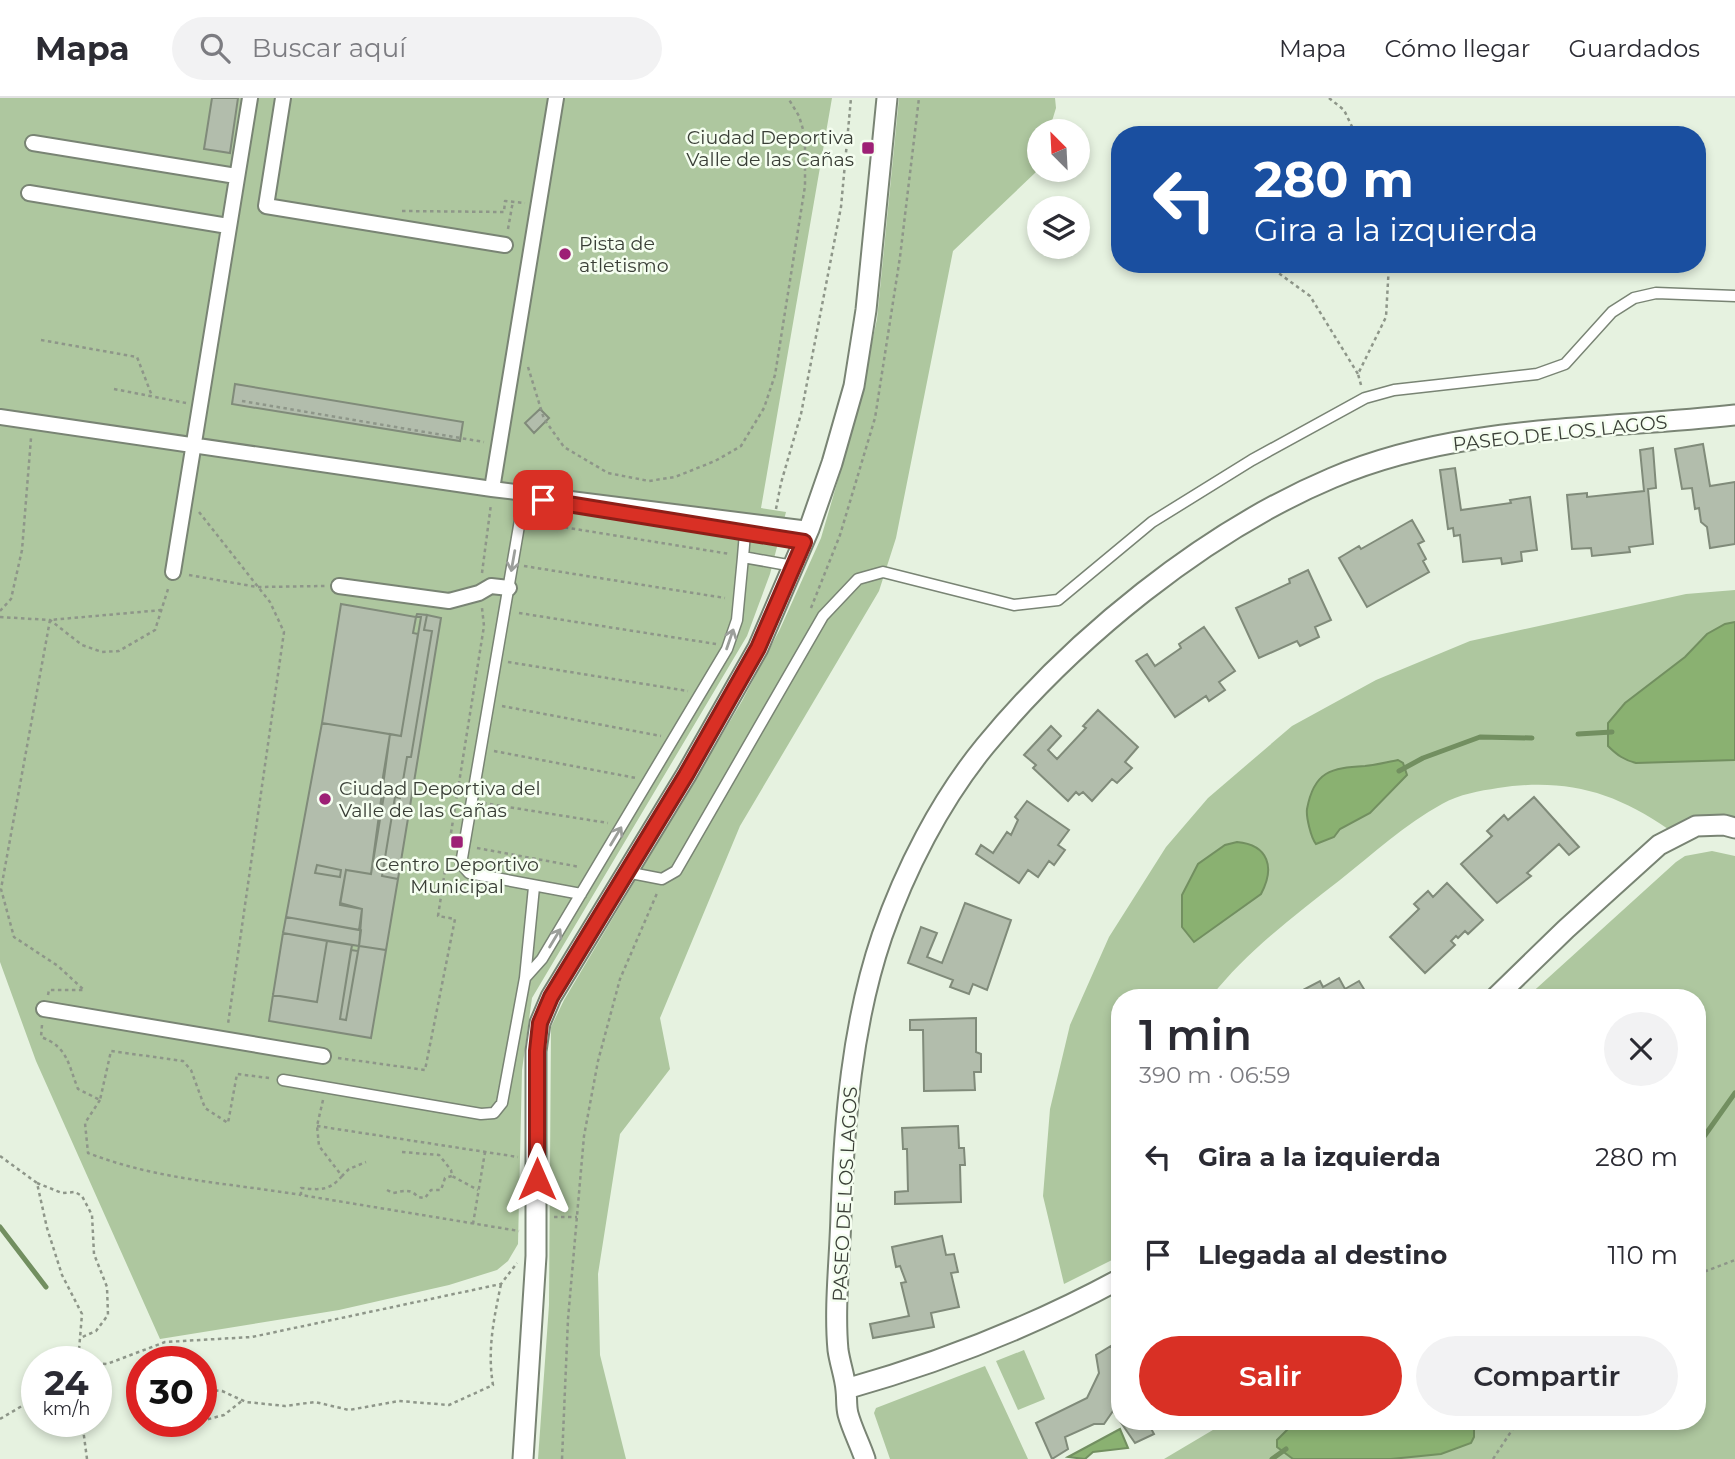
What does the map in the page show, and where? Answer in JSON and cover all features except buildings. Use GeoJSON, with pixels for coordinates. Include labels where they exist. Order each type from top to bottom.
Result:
{"type":"FeatureCollection","features":[{"type":"Feature","properties":{"kind":"street"},"geometry":{"type":"LineString","coordinates":[[173,572],[198,405],[250,98]]}},
{"type":"Feature","properties":{"kind":"street"},"geometry":{"type":"LineString","coordinates":[[284,98],[266,206],[505,245]]}},
{"type":"Feature","properties":{"kind":"street"},"geometry":{"type":"LineString","coordinates":[[492,489],[556,98]]}},
{"type":"Feature","properties":{"kind":"street"},"geometry":{"type":"LineString","coordinates":[[523,1459],[536,1226],[537,1051],[540,1023],[551,997],[686,775],[758,648],[806,535],[832,464],[854,386],[867,296],[887,98]]}},
{"type":"Feature","properties":{"kind":"street"},"geometry":{"type":"LineString","coordinates":[[33,143],[236,176]]}},
{"type":"Feature","properties":{"kind":"street"},"geometry":{"type":"LineString","coordinates":[[29,193],[228,226]]}},
{"type":"Feature","properties":{"kind":"street","name":"PASEO DE LOS LAGOS"},"geometry":{"type":"LineString","coordinates":[[865,1459],[848,1411],[838,1352],[842,1170],[855,1055],[870,976],[900,888],[925,838],[983,748],[1080,646],[1161,579],[1229,533],[1330,479],[1376,461],[1476,439],[1735,415]]}},
{"type":"Feature","properties":{"kind":"street"},"geometry":{"type":"LineString","coordinates":[[0,417],[492,489],[771,526],[806,535]]}},
{"type":"Feature","properties":{"kind":"street"},"geometry":{"type":"LineString","coordinates":[[339,586],[449,601],[480,593],[491,586],[509,588]]}},
{"type":"Feature","properties":{"kind":"street"},"geometry":{"type":"LineString","coordinates":[[1504,989],[1659,845],[1696,826],[1724,825],[1735,828]]}},
{"type":"Feature","properties":{"kind":"street"},"geometry":{"type":"LineString","coordinates":[[44,1009],[323,1056]]}},
{"type":"Feature","properties":{"kind":"street"},"geometry":{"type":"LineString","coordinates":[[846,1389],[992,1340],[1111,1283]]}},
{"type":"Feature","properties":{"kind":"lane"},"geometry":{"type":"LineString","coordinates":[[625,872],[662,879],[676,871],[823,616],[858,579],[883,572],[1014,606],[1058,600],[1152,522],[1252,460],[1365,398],[1394,390],[1537,374],[1556,368],[1565,364],[1612,312],[1634,298],[1656,293],[1735,296]]}},
{"type":"Feature","properties":{"kind":"lane"},"geometry":{"type":"LineString","coordinates":[[581,894],[469,873],[461,864],[524,508],[543,500],[745,533],[806,535]]}},
{"type":"Feature","properties":{"kind":"lane"},"geometry":{"type":"LineString","coordinates":[[525,978],[542,960],[727,649],[737,620],[745,533]]}},
{"type":"Feature","properties":{"kind":"lane"},"geometry":{"type":"LineString","coordinates":[[743,557],[793,566]]}},
{"type":"Feature","properties":{"kind":"lane"},"geometry":{"type":"LineString","coordinates":[[283,1080],[481,1114],[494,1113],[502,1103],[525,978],[534,887]]}},
{"type":"Feature","properties":{"kind":"path"},"geometry":{"type":"LineString","coordinates":[[513,363],[529,367],[544,419],[564,447],[608,473],[649,481],[674,477],[715,461],[741,446],[764,408],[775,375],[805,186],[805,135],[800,116],[788,98]]}},
{"type":"Feature","properties":{"kind":"path"},"geometry":{"type":"LineString","coordinates":[[771,526],[804,401],[841,207],[851,98]]}},
{"type":"Feature","properties":{"kind":"path"},"geometry":{"type":"LineString","coordinates":[[1329,98],[1344,110],[1352,126]]}},
{"type":"Feature","properties":{"kind":"path"},"geometry":{"type":"LineString","coordinates":[[399,211],[504,212],[506,201],[538,205]]}},
{"type":"Feature","properties":{"kind":"path"},"geometry":{"type":"LineString","coordinates":[[505,245],[513,201]]}},
{"type":"Feature","properties":{"kind":"path"},"geometry":{"type":"LineString","coordinates":[[1278,273],[1310,296],[1358,374],[1365,398]]}},
{"type":"Feature","properties":{"kind":"path"},"geometry":{"type":"LineString","coordinates":[[1358,374],[1386,317],[1388,273]]}},
{"type":"Feature","properties":{"kind":"path"},"geometry":{"type":"LineString","coordinates":[[41,340],[137,357],[152,397]]}},
{"type":"Feature","properties":{"kind":"path"},"geometry":{"type":"LineString","coordinates":[[114,389],[198,405]]}},
{"type":"Feature","properties":{"kind":"path"},"geometry":{"type":"LineString","coordinates":[[242,401],[500,444]]}},
{"type":"Feature","properties":{"kind":"path"},"geometry":{"type":"LineString","coordinates":[[0,611],[11,599],[22,550],[34,421]]}},
{"type":"Feature","properties":{"kind":"path"},"geometry":{"type":"LineString","coordinates":[[323,1056],[425,1070],[455,919],[438,916],[484,626],[480,593],[492,489]]}},
{"type":"Feature","properties":{"kind":"path"},"geometry":{"type":"LineString","coordinates":[[184,493],[270,602],[284,632],[226,1041]]}},
{"type":"Feature","properties":{"kind":"path"},"geometry":{"type":"LineString","coordinates":[[524,508],[550,525],[730,553],[729,565]]}},
{"type":"Feature","properties":{"kind":"path"},"geometry":{"type":"LineString","coordinates":[[512,565],[725,598],[726,587]]}},
{"type":"Feature","properties":{"kind":"path"},"geometry":{"type":"LineString","coordinates":[[50,620],[82,645],[102,653],[119,651],[155,630],[173,572],[257,587],[339,586]]}},
{"type":"Feature","properties":{"kind":"path"},"geometry":{"type":"LineString","coordinates":[[0,617],[50,620],[162,610]]}},
{"type":"Feature","properties":{"kind":"path"},"geometry":{"type":"LineString","coordinates":[[505,611],[720,645],[714,653]]}},
{"type":"Feature","properties":{"kind":"path"},"geometry":{"type":"LineString","coordinates":[[50,620],[1,889],[14,937],[58,965],[84,990],[49,990],[41,1037],[57,1042],[62,1049],[78,1089],[100,1100]]}},
{"type":"Feature","properties":{"kind":"path"},"geometry":{"type":"LineString","coordinates":[[480,657],[691,692],[686,700]]}},
{"type":"Feature","properties":{"kind":"path"},"geometry":{"type":"LineString","coordinates":[[472,700],[664,737]]}},
{"type":"Feature","properties":{"kind":"path"},"geometry":{"type":"LineString","coordinates":[[465,746],[639,778],[634,787]]}},
{"type":"Feature","properties":{"kind":"path"},"geometry":{"type":"LineString","coordinates":[[457,799],[611,824]]}},
{"type":"Feature","properties":{"kind":"path"},"geometry":{"type":"LineString","coordinates":[[450,843],[585,868]]}},
{"type":"Feature","properties":{"kind":"path"},"geometry":{"type":"LineString","coordinates":[[562,1459],[568,1319],[584,1136],[598,1061],[620,979],[654,901]]}},
{"type":"Feature","properties":{"kind":"path"},"geometry":{"type":"LineString","coordinates":[[283,1080],[237,1074],[228,1123],[205,1108],[191,1070],[183,1061],[111,1051],[100,1100],[85,1123],[88,1153],[122,1166],[220,1186],[301,1195],[473,1224],[536,1226],[577,1217]]}},
{"type":"Feature","properties":{"kind":"path"},"geometry":{"type":"LineString","coordinates":[[326,1087],[317,1126],[319,1146],[342,1176]]}},
{"type":"Feature","properties":{"kind":"path"},"geometry":{"type":"LineString","coordinates":[[317,1126],[537,1160]]}},
{"type":"Feature","properties":{"kind":"path"},"geometry":{"type":"LineString","coordinates":[[402,1152],[439,1155],[452,1170],[452,1176]]}},
{"type":"Feature","properties":{"kind":"path"},"geometry":{"type":"LineString","coordinates":[[473,1224],[485,1152]]}},
{"type":"Feature","properties":{"kind":"path"},"geometry":{"type":"LineString","coordinates":[[0,1156],[37,1183],[62,1193],[75,1192],[82,1196],[92,1215],[94,1254],[103,1271],[107,1287],[108,1315],[96,1331],[80,1338]]}},
{"type":"Feature","properties":{"kind":"path"},"geometry":{"type":"LineString","coordinates":[[301,1195],[302,1188],[323,1191],[332,1188],[349,1169],[366,1162]]}},
{"type":"Feature","properties":{"kind":"path"},"geometry":{"type":"LineString","coordinates":[[387,1190],[393,1193],[406,1190],[425,1198],[431,1190],[441,1189],[445,1178],[452,1176],[478,1190]]}},
{"type":"Feature","properties":{"kind":"path"},"geometry":{"type":"LineString","coordinates":[[37,1183],[47,1228],[62,1275],[82,1314],[79,1346]]}},
{"type":"Feature","properties":{"kind":"path"},"geometry":{"type":"LineString","coordinates":[[1706,1271],[1735,1260]]}},
{"type":"Feature","properties":{"kind":"path"},"geometry":{"type":"LineString","coordinates":[[217,1391],[243,1401],[285,1406],[315,1402],[349,1410],[399,1401],[449,1405],[472,1396],[493,1385],[489,1364],[492,1329],[501,1284],[519,1261]]}},
{"type":"Feature","properties":{"kind":"path"},"geometry":{"type":"LineString","coordinates":[[112,1362],[165,1342],[252,1337],[501,1284]]}},
{"type":"Feature","properties":{"kind":"path"},"geometry":{"type":"LineString","coordinates":[[217,1417],[243,1401]]}},
{"type":"Feature","properties":{"kind":"path"},"geometry":{"type":"LineString","coordinates":[[0,1419],[21,1407]]}},
{"type":"Feature","properties":{"kind":"path"},"geometry":{"type":"LineString","coordinates":[[1493,1459],[1512,1430]]}},
{"type":"Feature","properties":{"kind":"path"},"geometry":{"type":"LineString","coordinates":[[84,1437],[87,1459]]}},
{"type":"Feature","properties":{"kind":"shaded area","name":"Ciudad Deportiva del Valle de las Cañas"},"geometry":{"type":"Polygon","coordinates":[[[0,98],[832,98],[761,508],[786,512],[770,574],[747,636],[532,998],[522,1070],[518,1244],[508,1261],[497,1270],[449,1285],[339,1310],[160,1339],[36,1061],[0,962],[0,98]]]}},
{"type":"Feature","properties":{"kind":"shaded area"},"geometry":{"type":"Polygon","coordinates":[[[899,98],[1055,98],[1056,108],[1053,119],[1027,119],[1027,181],[953,251],[896,538],[879,591],[740,826],[660,1018],[670,1069],[620,1134],[598,1274],[600,1355],[626,1459],[538,1459],[549,1305],[551,1027],[564,1000],[742,701],[780,629],[821,538],[854,425],[877,319],[899,98]]]}},
{"type":"Feature","properties":{"kind":"shaded area"},"geometry":{"type":"Polygon","coordinates":[[[1735,590],[1735,822],[1690,821],[1668,829],[1628,805],[1588,790],[1567,787],[1522,785],[1463,795],[1442,804],[1389,840],[1255,949],[1218,989],[1111,989],[1111,1260],[1064,1284],[1043,1196],[1050,1109],[1070,1025],[1109,937],[1166,847],[1208,798],[1292,726],[1376,680],[1470,641],[1686,594],[1735,590]]]}},
{"type":"Feature","properties":{"kind":"shaded area"},"geometry":{"type":"Polygon","coordinates":[[[1735,622],[1735,760],[1636,763],[1621,757],[1608,746],[1608,723],[1625,703],[1685,657],[1707,634],[1725,624],[1735,622]]]}},
{"type":"Feature","properties":{"kind":"shaded area"},"geometry":{"type":"Polygon","coordinates":[[[1398,760],[1403,763],[1407,775],[1370,813],[1340,829],[1334,837],[1316,844],[1309,827],[1307,809],[1319,779],[1334,770],[1398,760]]]}},
{"type":"Feature","properties":{"kind":"shaded area"},"geometry":{"type":"Polygon","coordinates":[[[1237,842],[1256,848],[1266,859],[1268,875],[1261,894],[1194,942],[1182,927],[1182,895],[1198,864],[1225,845],[1237,842]]]}},
{"type":"Feature","properties":{"kind":"shaded area"},"geometry":{"type":"Polygon","coordinates":[[[1712,851],[1735,856],[1735,1459],[1164,1459],[1213,1430],[1706,1430],[1706,989],[1536,989],[1685,856],[1712,851]]]}},
{"type":"Feature","properties":{"kind":"shaded area"},"geometry":{"type":"Polygon","coordinates":[[[1024,1350],[1045,1399],[1018,1410],[996,1361],[1024,1350]]]}},
{"type":"Feature","properties":{"kind":"shaded area"},"geometry":{"type":"Polygon","coordinates":[[[985,1366],[1028,1459],[890,1459],[874,1413],[876,1408],[985,1366]]]}},
{"type":"Feature","properties":{"kind":"shaded area"},"geometry":{"type":"Polygon","coordinates":[[[1118,1430],[1128,1448],[1093,1452],[1085,1459],[1068,1457],[1118,1430]]]}},
{"type":"Feature","properties":{"kind":"shaded area"},"geometry":{"type":"Polygon","coordinates":[[[1287,1430],[1474,1430],[1471,1443],[1441,1454],[1391,1459],[1293,1459],[1277,1447],[1277,1440],[1287,1430]]]}},
{"type":"Feature","properties":{"kind":"waterway"},"geometry":{"type":"LineString","coordinates":[[1578,734],[1612,732]]}},
{"type":"Feature","properties":{"kind":"waterway"},"geometry":{"type":"LineString","coordinates":[[1399,771],[1423,758],[1480,737],[1532,738]]}},
{"type":"Feature","properties":{"kind":"waterway"},"geometry":{"type":"LineString","coordinates":[[1706,1134],[1735,1093]]}},
{"type":"Feature","properties":{"kind":"waterway"},"geometry":{"type":"LineString","coordinates":[[0,1227],[46,1287]]}},
{"type":"Feature","properties":{"kind":"waterway"},"geometry":{"type":"LineString","coordinates":[[1272,1459],[1286,1449]]}},
{"type":"Feature","properties":{"kind":"place","name":"Ciudad Deportiva Valle de las Cañas"},"geometry":{"type":"Point","coordinates":[868,148]}},
{"type":"Feature","properties":{"kind":"place","name":"Pista de atletismo"},"geometry":{"type":"Point","coordinates":[565,254]}},
{"type":"Feature","properties":{"kind":"place","name":"Ciudad Deportiva del Valle de las Cañas"},"geometry":{"type":"Point","coordinates":[325,799]}},
{"type":"Feature","properties":{"kind":"place","name":"Centro Deportivo Municipal"},"geometry":{"type":"Point","coordinates":[457,842]}},
{"type":"Feature","properties":{"kind":"route"},"geometry":{"type":"LineString","coordinates":[[537,1179],[537,1051],[540,1023],[551,997],[686,775],[758,648],[804,542],[543,500]]}}]}
